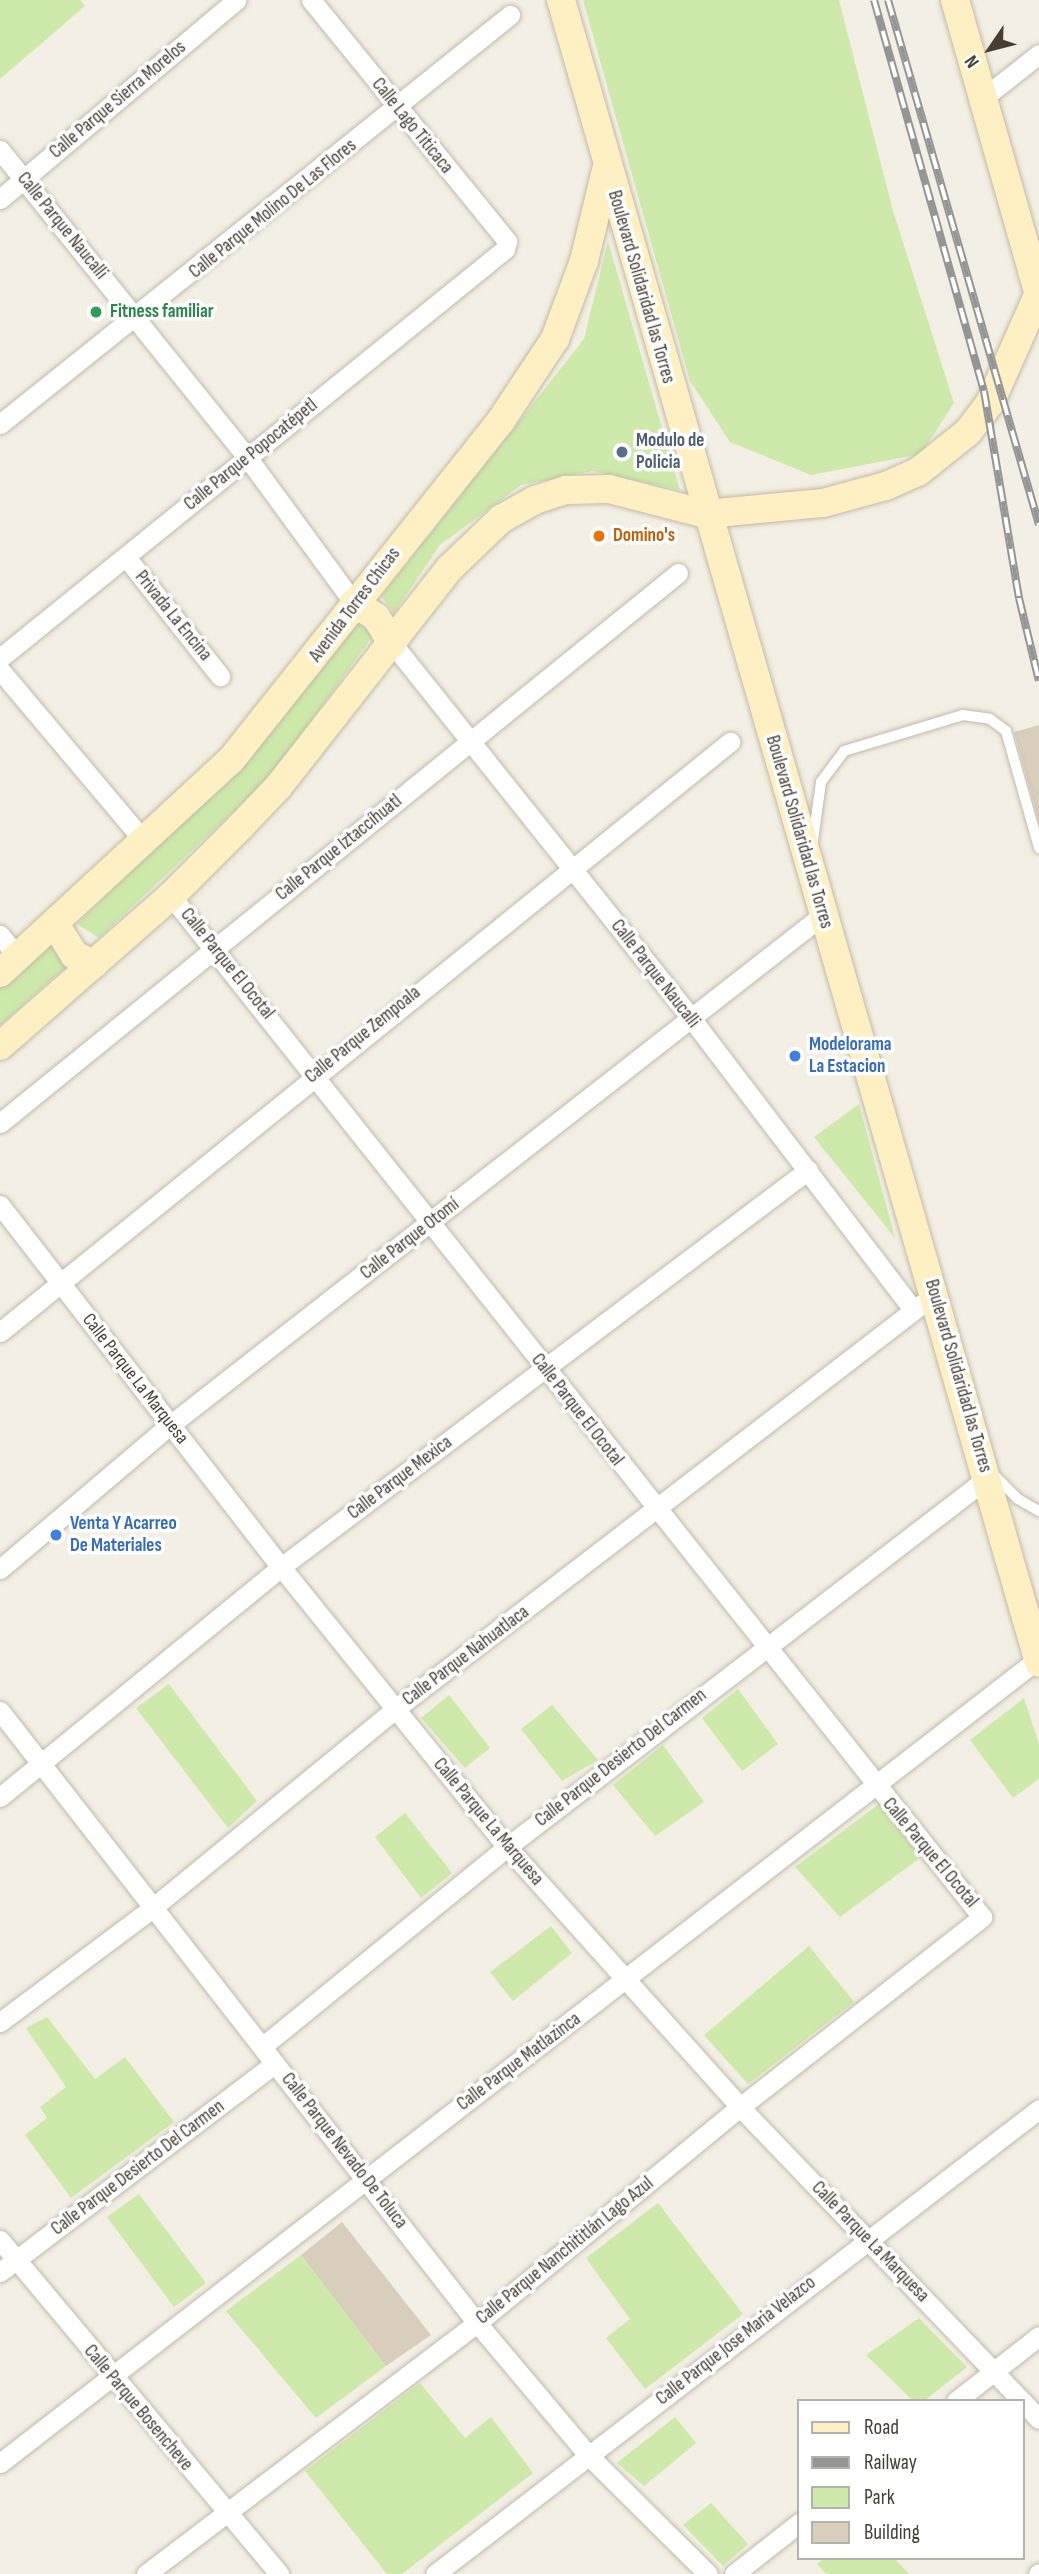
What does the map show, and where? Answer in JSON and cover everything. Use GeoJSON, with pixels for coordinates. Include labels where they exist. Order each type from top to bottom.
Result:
{"type":"FeatureCollection","features":[{"type":"Feature","properties":{"kind":"main road","name":"Boulevard Solidaridad las Torres"},"geometry":{"type":"LineString","coordinates":[[561,0],[706,514],[824,914],[924,1301],[983,1466],[1038,1661]]}},
{"type":"Feature","properties":{"kind":"main road"},"geometry":{"type":"LineString","coordinates":[[0,1046],[171,896],[278,787],[472,544],[501,519],[535,499],[566,491],[609,489],[706,514],[824,503],[886,486],[945,454],[990,403],[1037,279],[955,0]]}},
{"type":"Feature","properties":{"kind":"main road","name":"Avenida Torres Chicas"},"geometry":{"type":"LineString","coordinates":[[9,965],[231,760],[295,685],[354,603],[539,367],[572,297],[607,167]]}},
{"type":"Feature","properties":{"kind":"main road"},"geometry":{"type":"LineString","coordinates":[[354,603],[376,617],[392,643]]}},
{"type":"Feature","properties":{"kind":"main road"},"geometry":{"type":"LineString","coordinates":[[55,923],[74,955],[94,964]]}},
{"type":"Feature","properties":{"kind":"street","name":"Calle Parque Sierra Morelos"},"geometry":{"type":"LineString","coordinates":[[0,199],[236,0]]}},
{"type":"Feature","properties":{"kind":"street","name":"Calle Lago Titicaca"},"geometry":{"type":"LineString","coordinates":[[311,0],[397,110],[507,241],[502,253]]}},
{"type":"Feature","properties":{"kind":"street","name":"Calle Parque Molino De Las Flores"},"geometry":{"type":"LineString","coordinates":[[0,424],[397,110],[510,15]]}},
{"type":"Feature","properties":{"kind":"street"},"geometry":{"type":"LineString","coordinates":[[983,98],[1039,54]]}},
{"type":"Feature","properties":{"kind":"street","name":"Calle Parque Naucalli"},"geometry":{"type":"LineString","coordinates":[[0,150],[247,457],[354,603]]}},
{"type":"Feature","properties":{"kind":"street","name":"Calle Parque Popocatépetl"},"geometry":{"type":"LineString","coordinates":[[0,658],[502,253]]}},
{"type":"Feature","properties":{"kind":"street","name":"Privada La Encina"},"geometry":{"type":"LineString","coordinates":[[126,557],[220,676]]}},
{"type":"Feature","properties":{"kind":"street","name":"Calle Parque Iztaccíhuatl"},"geometry":{"type":"LineString","coordinates":[[0,1123],[678,573]]}},
{"type":"Feature","properties":{"kind":"street","name":"Calle Parque Naucalli"},"geometry":{"type":"LineString","coordinates":[[392,643],[691,1018],[808,1170],[924,1301]]}},
{"type":"Feature","properties":{"kind":"street"},"geometry":{"type":"LineString","coordinates":[[0,670],[144,841]]}},
{"type":"Feature","properties":{"kind":"street","name":"Calle Parque Zempoala"},"geometry":{"type":"LineString","coordinates":[[0,1332],[315,1073],[730,742]]}},
{"type":"Feature","properties":{"kind":"street","name":"Calle Parque El Ocotal"},"geometry":{"type":"LineString","coordinates":[[171,896],[315,1073],[764,1648],[981,1915],[979,1921]]}},
{"type":"Feature","properties":{"kind":"street","name":"Calle Parque Otomí"},"geometry":{"type":"LineString","coordinates":[[0,1569],[170,1425],[431,1224],[824,914]]}},
{"type":"Feature","properties":{"kind":"street"},"geometry":{"type":"LineString","coordinates":[[0,935],[9,965]]}},
{"type":"Feature","properties":{"kind":"street","name":"Calle Parque Mexica"},"geometry":{"type":"LineString","coordinates":[[0,1797],[281,1567],[808,1170]]}},
{"type":"Feature","properties":{"kind":"street","name":"Calle Parque La Marquesa"},"geometry":{"type":"LineString","coordinates":[[0,1205],[281,1567],[507,1847],[624,1982],[740,2107],[1021,2399]]}},
{"type":"Feature","properties":{"kind":"street","name":"Calle Parque Nahuatlaca"},"geometry":{"type":"LineString","coordinates":[[0,2022],[151,1909],[395,1709],[657,1511],[924,1301]]}},
{"type":"Feature","properties":{"kind":"street","name":"Calle Parque Desierto Del Carmen"},"geometry":{"type":"LineString","coordinates":[[263,2046],[507,1847],[764,1648],[983,1466]]}},
{"type":"Feature","properties":{"kind":"street","name":"Calle Parque Matlazinca"},"geometry":{"type":"LineString","coordinates":[[0,2463],[1038,1661]]}},
{"type":"Feature","properties":{"kind":"street","name":"Calle Parque Nevado De Toluca"},"geometry":{"type":"LineString","coordinates":[[0,1711],[151,1909],[263,2046],[477,2323],[588,2455],[708,2574]]}},
{"type":"Feature","properties":{"kind":"street","name":"Calle Parque Nanchititlán Lago Azul"},"geometry":{"type":"LineString","coordinates":[[146,2574],[477,2323],[740,2107],[979,1921]]}},
{"type":"Feature","properties":{"kind":"street","name":"Calle Parque Desierto Del Carmen"},"geometry":{"type":"LineString","coordinates":[[0,2272],[275,2063]]}},
{"type":"Feature","properties":{"kind":"street","name":"Calle Parque Jose Maria Velazco"},"geometry":{"type":"LineString","coordinates":[[435,2574],[1039,2109]]}},
{"type":"Feature","properties":{"kind":"street","name":"Calle Parque Bosencheve"},"geometry":{"type":"LineString","coordinates":[[0,2240],[111,2377],[279,2574]]}},
{"type":"Feature","properties":{"kind":"street"},"geometry":{"type":"LineString","coordinates":[[959,2399],[1039,2336]]}},
{"type":"Feature","properties":{"kind":"street","name":"Calle Parque La Marquesa"},"geometry":{"type":"LineString","coordinates":[[1025,2403],[1039,2419]]}},
{"type":"Feature","properties":{"kind":"street"},"geometry":{"type":"LineString","coordinates":[[734,2574],[797,2525]]}},
{"type":"Feature","properties":{"kind":"lane"},"geometry":{"type":"LineString","coordinates":[[810,867],[818,793],[834,760],[856,744],[963,715],[990,719],[1006,731],[1039,848]]}},
{"type":"Feature","properties":{"kind":"lane"},"geometry":{"type":"LineString","coordinates":[[983,1466],[1003,1487],[1039,1511]]}},
{"type":"Feature","properties":{"kind":"green space"},"geometry":{"type":"Polygon","coordinates":[[[0,0],[80,0],[85,6],[0,79],[0,0]]]}},
{"type":"Feature","properties":{"kind":"green space"},"geometry":{"type":"Polygon","coordinates":[[[583,0],[839,0],[893,211],[954,403],[921,454],[811,475],[730,442],[690,381],[583,0]]]}},
{"type":"Feature","properties":{"kind":"green space"},"geometry":{"type":"Polygon","coordinates":[[[608,241],[680,490],[593,471],[521,485],[440,545],[394,613],[381,596],[584,339],[608,241]]]}},
{"type":"Feature","properties":{"kind":"green space"},"geometry":{"type":"Polygon","coordinates":[[[357,621],[373,636],[269,778],[99,938],[77,924],[243,761],[357,621]]]}},
{"type":"Feature","properties":{"kind":"green space"},"geometry":{"type":"Polygon","coordinates":[[[50,945],[69,964],[0,1025],[0,988],[50,945]]]}},
{"type":"Feature","properties":{"kind":"green space"},"geometry":{"type":"Polygon","coordinates":[[[859,1104],[895,1238],[814,1137],[859,1104]]]}},
{"type":"Feature","properties":{"kind":"green space"},"geometry":{"type":"Polygon","coordinates":[[[169,1684],[257,1801],[228,1828],[136,1708],[169,1684]]]}},
{"type":"Feature","properties":{"kind":"green space"},"geometry":{"type":"Polygon","coordinates":[[[738,1689],[778,1744],[742,1771],[702,1718],[738,1689]]]}},
{"type":"Feature","properties":{"kind":"green space"},"geometry":{"type":"Polygon","coordinates":[[[449,1695],[490,1748],[465,1768],[421,1718],[449,1695]]]}},
{"type":"Feature","properties":{"kind":"green space"},"geometry":{"type":"Polygon","coordinates":[[[1024,1698],[1039,1744],[1039,1779],[1013,1798],[970,1740],[1024,1698]]]}},
{"type":"Feature","properties":{"kind":"green space"},"geometry":{"type":"Polygon","coordinates":[[[552,1705],[598,1760],[562,1781],[521,1729],[552,1705]]]}},
{"type":"Feature","properties":{"kind":"green space"},"geometry":{"type":"Polygon","coordinates":[[[663,1745],[704,1802],[655,1836],[613,1785],[663,1745]]]}},
{"type":"Feature","properties":{"kind":"green space"},"geometry":{"type":"Polygon","coordinates":[[[879,1804],[924,1855],[840,1917],[795,1867],[879,1804]]]}},
{"type":"Feature","properties":{"kind":"green space"},"geometry":{"type":"Polygon","coordinates":[[[405,1813],[452,1873],[421,1898],[375,1837],[405,1813]]]}},
{"type":"Feature","properties":{"kind":"green space"},"geometry":{"type":"Polygon","coordinates":[[[551,1926],[572,1953],[513,2001],[490,1972],[551,1926]]]}},
{"type":"Feature","properties":{"kind":"green space"},"geometry":{"type":"Polygon","coordinates":[[[809,1946],[854,2002],[748,2084],[704,2035],[809,1946]]]}},
{"type":"Feature","properties":{"kind":"green space"},"geometry":{"type":"Polygon","coordinates":[[[47,2017],[95,2079],[125,2057],[174,2122],[71,2198],[25,2135],[47,2118],[40,2107],[66,2087],[26,2028],[47,2017]]]}},
{"type":"Feature","properties":{"kind":"green space"},"geometry":{"type":"Polygon","coordinates":[[[139,2194],[206,2283],[174,2307],[107,2217],[139,2194]]]}},
{"type":"Feature","properties":{"kind":"green space"},"geometry":{"type":"Polygon","coordinates":[[[658,2203],[743,2314],[645,2389],[606,2338],[630,2319],[586,2258],[658,2203]]]}},
{"type":"Feature","properties":{"kind":"green space"},"geometry":{"type":"Polygon","coordinates":[[[301,2255],[386,2366],[316,2418],[226,2311],[301,2255]]]}},
{"type":"Feature","properties":{"kind":"green space"},"geometry":{"type":"Polygon","coordinates":[[[919,2318],[967,2367],[927,2399],[911,2399],[866,2355],[919,2318]]]}},
{"type":"Feature","properties":{"kind":"green space"},"geometry":{"type":"Polygon","coordinates":[[[420,2383],[465,2438],[491,2417],[533,2473],[402,2574],[387,2574],[305,2471],[420,2383]]]}},
{"type":"Feature","properties":{"kind":"green space"},"geometry":{"type":"Polygon","coordinates":[[[675,2417],[696,2443],[644,2486],[617,2463],[675,2417]]]}},
{"type":"Feature","properties":{"kind":"green space"},"geometry":{"type":"Polygon","coordinates":[[[711,2503],[748,2544],[723,2566],[683,2525],[711,2503]]]}},
{"type":"Feature","properties":{"kind":"green space"},"geometry":{"type":"Polygon","coordinates":[[[822,2560],[896,2560],[909,2574],[826,2574],[817,2564],[822,2560]]]}},
{"type":"Feature","properties":{"kind":"building"},"geometry":{"type":"Polygon","coordinates":[[[1039,725],[1039,821],[1014,732],[1039,725]]]}},
{"type":"Feature","properties":{"kind":"building"},"geometry":{"type":"Polygon","coordinates":[[[342,2222],[431,2335],[386,2366],[301,2255],[342,2222]]]}},
{"type":"Feature","properties":{"kind":"railway"},"geometry":{"type":"LineString","coordinates":[[874,0],[984,391],[1019,598],[1039,681]]}},
{"type":"Feature","properties":{"kind":"railway"},"geometry":{"type":"LineString","coordinates":[[888,0],[1039,525]]}},
{"type":"Feature","properties":{"kind":"place","name":"Fitness familiar"},"geometry":{"type":"Point","coordinates":[96,312]}},
{"type":"Feature","properties":{"kind":"place","name":"Modulo de Policia"},"geometry":{"type":"Point","coordinates":[622,452]}},
{"type":"Feature","properties":{"kind":"place","name":"Domino's"},"geometry":{"type":"Point","coordinates":[599,536]}},
{"type":"Feature","properties":{"kind":"place","name":"Modelorama La Estacion"},"geometry":{"type":"Point","coordinates":[795,1056]}},
{"type":"Feature","properties":{"kind":"place","name":"Venta Y Acarreo De Materiales"},"geometry":{"type":"Point","coordinates":[56,1535]}}]}
